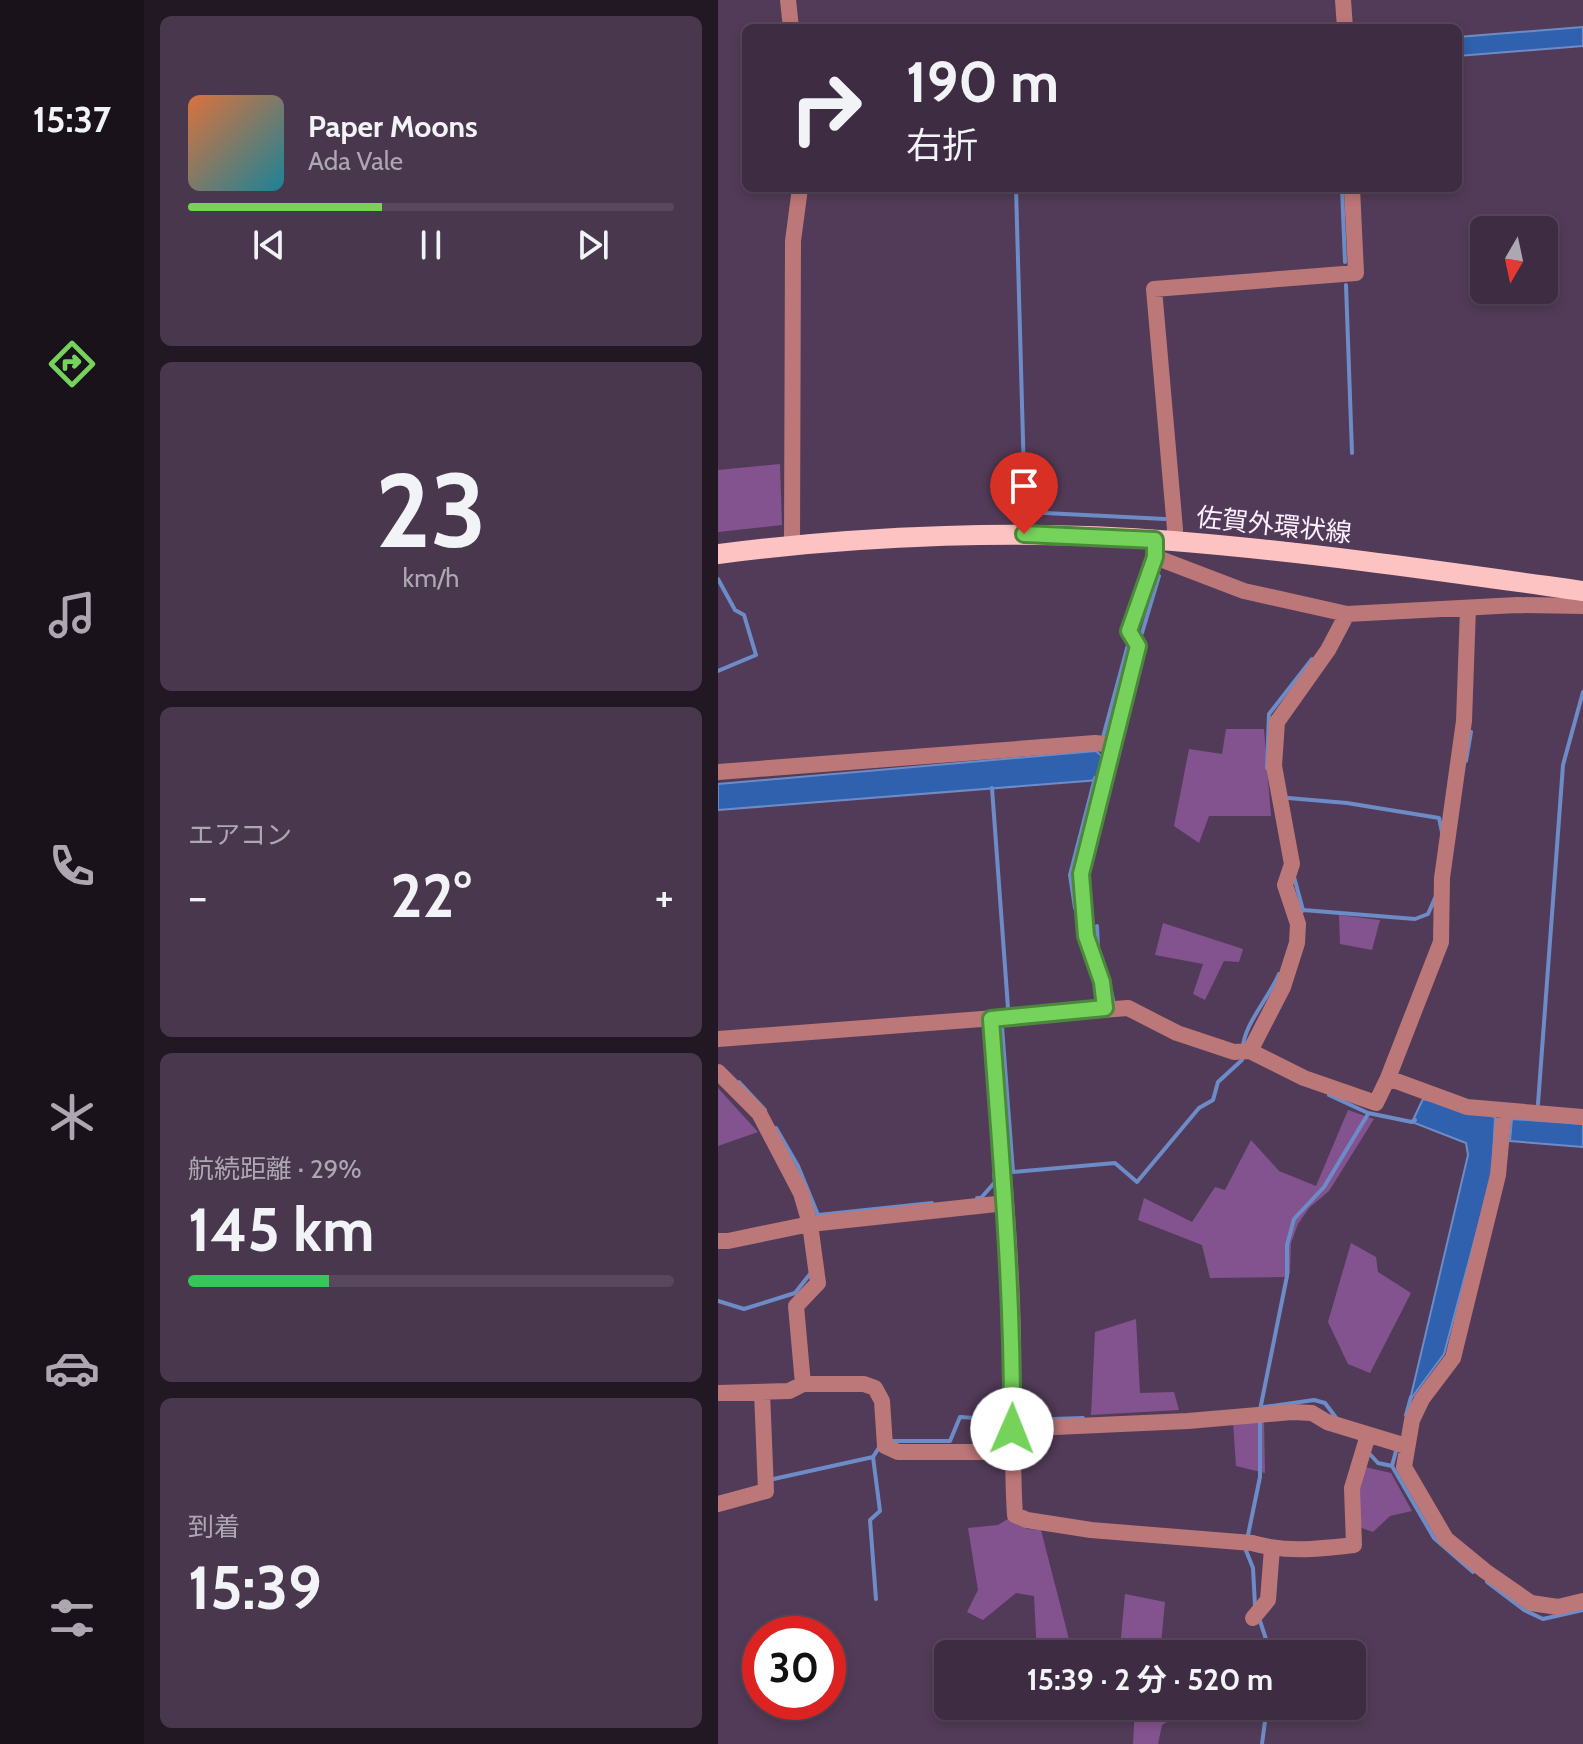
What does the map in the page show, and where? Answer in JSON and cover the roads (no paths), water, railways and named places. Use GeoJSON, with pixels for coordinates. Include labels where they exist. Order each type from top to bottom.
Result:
{"type":"FeatureCollection","features":[{"type":"Feature","properties":{"kind":"main road","name":"佐賀外環状線"},"geometry":{"type":"LineString","coordinates":[[718,554],[792,544],[1024,534],[1318,555],[1583,591]]}},
{"type":"Feature","properties":{"kind":"street"},"geometry":{"type":"LineString","coordinates":[[788,0],[791,24]]}},
{"type":"Feature","properties":{"kind":"street"},"geometry":{"type":"LineString","coordinates":[[1343,0],[1345,24]]}},
{"type":"Feature","properties":{"kind":"street"},"geometry":{"type":"LineString","coordinates":[[792,544],[793,241],[799,192]]}},
{"type":"Feature","properties":{"kind":"street"},"geometry":{"type":"LineString","coordinates":[[1105,1008],[1102,982],[1086,936],[1081,874],[1138,646],[1129,631],[1161,546],[1175,529],[1154,289],[1356,273],[1352,192]]}},
{"type":"Feature","properties":{"kind":"street"},"geometry":{"type":"LineString","coordinates":[[1161,546],[1244,591],[1347,614],[1517,605],[1583,606]]}},
{"type":"Feature","properties":{"kind":"street"},"geometry":{"type":"LineString","coordinates":[[718,1039],[1128,1008],[1177,1033],[1242,1052],[1376,1103],[1441,942],[1442,878],[1464,721],[1468,608]]}},
{"type":"Feature","properties":{"kind":"street"},"geometry":{"type":"LineString","coordinates":[[1242,1052],[1283,987],[1297,943],[1297,919],[1285,885],[1290,869],[1274,766],[1277,722],[1328,650],[1347,614]]}},
{"type":"Feature","properties":{"kind":"street"},"geometry":{"type":"LineString","coordinates":[[718,772],[1095,743],[1113,745]]}},
{"type":"Feature","properties":{"kind":"street"},"geometry":{"type":"LineString","coordinates":[[991,1019],[1013,1337],[1011,1452],[1015,1515],[1027,1520],[1091,1530],[1246,1542],[1272,1548],[1308,1550],[1354,1545],[1352,1488],[1366,1444]]}},
{"type":"Feature","properties":{"kind":"street"},"geometry":{"type":"LineString","coordinates":[[718,1072],[759,1113],[801,1193],[810,1224],[818,1283],[796,1306],[803,1384]]}},
{"type":"Feature","properties":{"kind":"street"},"geometry":{"type":"LineString","coordinates":[[1388,1078],[1467,1107],[1503,1124],[1583,1117]]}},
{"type":"Feature","properties":{"kind":"street"},"geometry":{"type":"LineString","coordinates":[[1503,1124],[1498,1175],[1453,1358],[1422,1399],[1399,1444],[1404,1467],[1446,1539],[1531,1603],[1558,1607],[1583,1601]]}},
{"type":"Feature","properties":{"kind":"street"},"geometry":{"type":"LineString","coordinates":[[718,1241],[810,1224],[1006,1203]]}},
{"type":"Feature","properties":{"kind":"street"},"geometry":{"type":"LineString","coordinates":[[718,1393],[789,1391],[803,1384],[864,1384],[875,1388],[882,1401],[885,1446],[898,1452],[1011,1452]]}},
{"type":"Feature","properties":{"kind":"street"},"geometry":{"type":"LineString","coordinates":[[718,1504],[766,1484],[762,1392]]}},
{"type":"Feature","properties":{"kind":"street"},"geometry":{"type":"LineString","coordinates":[[1012,1429],[1312,1413],[1366,1444],[1399,1444]]}},
{"type":"Feature","properties":{"kind":"street"},"geometry":{"type":"LineString","coordinates":[[1257,1614],[1268,1600],[1272,1548]]}},
{"type":"Feature","properties":{"kind":"water"},"geometry":{"type":"Polygon","coordinates":[[[1583,27],[1583,46],[1462,56],[1462,37],[1583,27]]]}},
{"type":"Feature","properties":{"kind":"water"},"geometry":{"type":"Polygon","coordinates":[[[1096,751],[1104,758],[1099,780],[718,810],[718,784],[1096,751]]]}},
{"type":"Feature","properties":{"kind":"water"},"geometry":{"type":"Polygon","coordinates":[[[1423,1099],[1495,1117],[1492,1175],[1444,1354],[1410,1400],[1468,1155],[1466,1143],[1412,1122],[1423,1099]]]}},
{"type":"Feature","properties":{"kind":"water"},"geometry":{"type":"Polygon","coordinates":[[[1512,1119],[1583,1124],[1583,1147],[1510,1141],[1512,1119]]]}},
{"type":"Feature","properties":{"kind":"waterway"},"geometry":{"type":"LineString","coordinates":[[1016,192],[1025,512],[1165,519]]}},
{"type":"Feature","properties":{"kind":"waterway"},"geometry":{"type":"LineString","coordinates":[[1342,192],[1345,262]]}},
{"type":"Feature","properties":{"kind":"waterway"},"geometry":{"type":"LineString","coordinates":[[1346,285],[1352,453]]}},
{"type":"Feature","properties":{"kind":"waterway"},"geometry":{"type":"LineString","coordinates":[[1136,636],[1142,633],[1159,576]]}},
{"type":"Feature","properties":{"kind":"waterway"},"geometry":{"type":"LineString","coordinates":[[718,579],[735,610],[744,615],[756,655],[718,671]]}},
{"type":"Feature","properties":{"kind":"waterway"},"geometry":{"type":"LineString","coordinates":[[1102,741],[1129,641]]}},
{"type":"Feature","properties":{"kind":"waterway"},"geometry":{"type":"LineString","coordinates":[[1267,768],[1269,714],[1312,659]]}},
{"type":"Feature","properties":{"kind":"waterway"},"geometry":{"type":"LineString","coordinates":[[1538,1104],[1563,765],[1583,692]]}},
{"type":"Feature","properties":{"kind":"waterway"},"geometry":{"type":"LineString","coordinates":[[1466,761],[1471,732]]}},
{"type":"Feature","properties":{"kind":"waterway"},"geometry":{"type":"LineString","coordinates":[[1075,908],[1070,875],[1095,778]]}},
{"type":"Feature","properties":{"kind":"waterway"},"geometry":{"type":"LineString","coordinates":[[992,788],[1008,1008]]}},
{"type":"Feature","properties":{"kind":"waterway"},"geometry":{"type":"LineString","coordinates":[[1288,798],[1347,803],[1439,818],[1442,832]]}},
{"type":"Feature","properties":{"kind":"waterway"},"geometry":{"type":"LineString","coordinates":[[1294,877],[1303,910],[1300,914]]}},
{"type":"Feature","properties":{"kind":"waterway"},"geometry":{"type":"LineString","coordinates":[[1303,910],[1415,919],[1428,914],[1435,898]]}},
{"type":"Feature","properties":{"kind":"waterway"},"geometry":{"type":"LineString","coordinates":[[1097,926],[1098,948]]}},
{"type":"Feature","properties":{"kind":"waterway"},"geometry":{"type":"LineString","coordinates":[[1243,1048],[1247,1030],[1279,974]]}},
{"type":"Feature","properties":{"kind":"waterway"},"geometry":{"type":"LineString","coordinates":[[1110,986],[1113,1000]]}},
{"type":"Feature","properties":{"kind":"waterway"},"geometry":{"type":"LineString","coordinates":[[1002,1027],[1013,1172],[1115,1163],[1137,1182],[1199,1108],[1213,1100],[1218,1082],[1242,1057]]}},
{"type":"Feature","properties":{"kind":"waterway"},"geometry":{"type":"LineString","coordinates":[[739,1082],[765,1110]]}},
{"type":"Feature","properties":{"kind":"waterway"},"geometry":{"type":"LineString","coordinates":[[1329,1095],[1368,1113],[1412,1122],[1415,1120]]}},
{"type":"Feature","properties":{"kind":"waterway"},"geometry":{"type":"LineString","coordinates":[[1260,1410],[1287,1276],[1287,1245],[1294,1219],[1324,1187],[1368,1114]]}},
{"type":"Feature","properties":{"kind":"waterway"},"geometry":{"type":"LineString","coordinates":[[776,1128],[798,1166],[818,1215],[932,1203]]}},
{"type":"Feature","properties":{"kind":"waterway"},"geometry":{"type":"LineString","coordinates":[[977,1198],[981,1198],[995,1182],[994,1174]]}},
{"type":"Feature","properties":{"kind":"waterway"},"geometry":{"type":"LineString","coordinates":[[718,1301],[744,1309],[795,1293],[810,1274]]}},
{"type":"Feature","properties":{"kind":"waterway"},"geometry":{"type":"LineString","coordinates":[[1406,1415],[1411,1397]]}},
{"type":"Feature","properties":{"kind":"waterway"},"geometry":{"type":"LineString","coordinates":[[1264,1407],[1314,1400],[1325,1403],[1337,1419]]}},
{"type":"Feature","properties":{"kind":"waterway"},"geometry":{"type":"LineString","coordinates":[[889,1441],[950,1441],[960,1417],[1005,1420]]}},
{"type":"Feature","properties":{"kind":"waterway"},"geometry":{"type":"LineString","coordinates":[[1023,1420],[1083,1418]]}},
{"type":"Feature","properties":{"kind":"waterway"},"geometry":{"type":"LineString","coordinates":[[1247,1540],[1260,1477],[1260,1418]]}},
{"type":"Feature","properties":{"kind":"waterway"},"geometry":{"type":"LineString","coordinates":[[769,1480],[873,1457],[880,1446]]}},
{"type":"Feature","properties":{"kind":"waterway"},"geometry":{"type":"LineString","coordinates":[[1397,1447],[1392,1466],[1434,1538],[1473,1572]]}},
{"type":"Feature","properties":{"kind":"waterway"},"geometry":{"type":"LineString","coordinates":[[1367,1451],[1378,1463],[1392,1466]]}},
{"type":"Feature","properties":{"kind":"waterway"},"geometry":{"type":"LineString","coordinates":[[873,1457],[880,1511],[870,1520],[876,1599]]}},
{"type":"Feature","properties":{"kind":"waterway"},"geometry":{"type":"LineString","coordinates":[[1245,1548],[1253,1568],[1255,1606]]}},
{"type":"Feature","properties":{"kind":"waterway"},"geometry":{"type":"LineString","coordinates":[[1487,1582],[1524,1610],[1543,1619],[1583,1610]]}},
{"type":"Feature","properties":{"kind":"waterway"},"geometry":{"type":"LineString","coordinates":[[1259,1618],[1266,1640]]}},
{"type":"Feature","properties":{"kind":"waterway"},"geometry":{"type":"LineString","coordinates":[[1262,1744],[1265,1720]]}}]}
